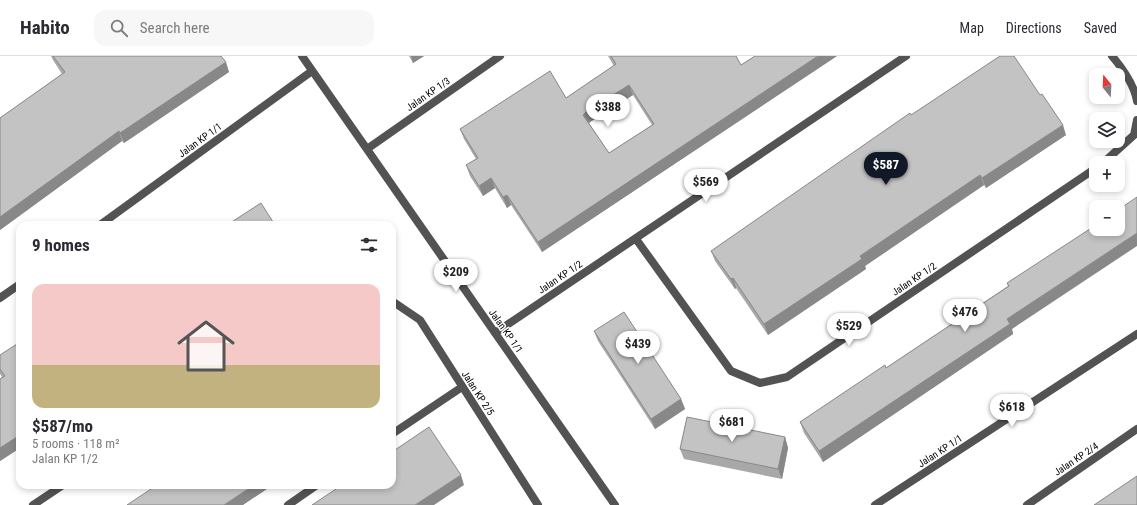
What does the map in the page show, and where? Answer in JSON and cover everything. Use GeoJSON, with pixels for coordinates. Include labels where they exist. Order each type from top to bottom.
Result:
{"type":"FeatureCollection","features":[{"type":"Feature","properties":{"kind":"street","name":"Jalan KP 1/1"},"geometry":{"type":"LineString","coordinates":[[302,56],[615,505]]}},
{"type":"Feature","properties":{"kind":"street","name":"Jalan KP 1/3"},"geometry":{"type":"LineString","coordinates":[[367,149],[500,56]]}},
{"type":"Feature","properties":{"kind":"street","name":"Jalan KP 1/2"},"geometry":{"type":"LineString","coordinates":[[495,333],[906,56]]}},
{"type":"Feature","properties":{"kind":"street"},"geometry":{"type":"LineString","coordinates":[[1112,56],[1122,68],[1136,92],[1137,101]]}},
{"type":"Feature","properties":{"kind":"street","name":"Jalan KP 1/1"},"geometry":{"type":"LineString","coordinates":[[106,221],[312,71]]}},
{"type":"Feature","properties":{"kind":"street"},"geometry":{"type":"LineString","coordinates":[[1111,156],[1134,135],[1137,120]]}},
{"type":"Feature","properties":{"kind":"street","name":"Jalan KP 1/2"},"geometry":{"type":"LineString","coordinates":[[636,239],[731,371],[760,383],[787,377],[1089,173]]}},
{"type":"Feature","properties":{"kind":"street"},"geometry":{"type":"LineString","coordinates":[[0,298],[16,287]]}},
{"type":"Feature","properties":{"kind":"street","name":"Jalan KP 2/5"},"geometry":{"type":"LineString","coordinates":[[396,304],[420,320],[535,504]]}},
{"type":"Feature","properties":{"kind":"street","name":"Jalan KP 1/1"},"geometry":{"type":"LineString","coordinates":[[875,505],[1137,334]]}},
{"type":"Feature","properties":{"kind":"street"},"geometry":{"type":"LineString","coordinates":[[396,431],[462,387]]}},
{"type":"Feature","properties":{"kind":"street","name":"Jalan KP 2/4"},"geometry":{"type":"LineString","coordinates":[[1027,505],[1137,430]]}},
{"type":"Feature","properties":{"kind":"street"},"geometry":{"type":"LineString","coordinates":[[33,505],[57,489]]}},
{"type":"Feature","properties":{"kind":"street"},"geometry":{"type":"LineString","coordinates":[[288,505],[311,489]]}},
{"type":"Feature","properties":{"kind":"building"},"geometry":{"type":"Polygon","coordinates":[[[53,56],[221,56],[226,62],[120,133],[119,131],[0,217],[0,118],[65,72],[53,56]]]}},
{"type":"Feature","properties":{"kind":"building"},"geometry":{"type":"Polygon","coordinates":[[[611,56],[736,56],[741,65],[755,56],[818,56],[538,242],[507,195],[503,197],[491,178],[479,186],[466,165],[478,158],[460,129],[550,71],[566,98],[616,64],[611,56]],[[629,85],[583,115],[609,153],[654,124],[629,85]]]}},
{"type":"Feature","properties":{"kind":"building"},"geometry":{"type":"Polygon","coordinates":[[[1000,56],[1014,56],[1040,95],[1042,94],[1063,125],[982,178],[980,175],[860,256],[862,259],[764,324],[733,278],[731,279],[711,251],[910,113],[911,115],[1000,56]]]}},
{"type":"Feature","properties":{"kind":"building"},"geometry":{"type":"Polygon","coordinates":[[[1137,197],[1137,233],[1007,319],[1010,324],[819,451],[800,422],[885,365],[886,368],[1009,286],[1007,283],[1089,230],[1089,236],[1125,236],[1125,205],[1137,197]]]}},
{"type":"Feature","properties":{"kind":"building"},"geometry":{"type":"Polygon","coordinates":[[[261,203],[272,221],[233,221],[261,203]]]}},
{"type":"Feature","properties":{"kind":"building"},"geometry":{"type":"Polygon","coordinates":[[[624,312],[681,399],[651,419],[594,331],[624,312]]]}},
{"type":"Feature","properties":{"kind":"building"},"geometry":{"type":"Polygon","coordinates":[[[16,345],[16,438],[0,448],[0,379],[5,376],[0,369],[0,355],[16,345]]]}},
{"type":"Feature","properties":{"kind":"building"},"geometry":{"type":"Polygon","coordinates":[[[687,417],[785,437],[778,469],[680,449],[687,417]]]}},
{"type":"Feature","properties":{"kind":"building"},"geometry":{"type":"Polygon","coordinates":[[[429,427],[461,475],[415,505],[312,505],[336,489],[396,489],[396,449],[429,427]]]}},
{"type":"Feature","properties":{"kind":"building"},"geometry":{"type":"Polygon","coordinates":[[[1137,476],[1137,505],[1094,505],[1137,476]]]}},
{"type":"Feature","properties":{"kind":"building"},"geometry":{"type":"Polygon","coordinates":[[[151,489],[248,489],[224,505],[127,505],[151,489]]]}}]}
